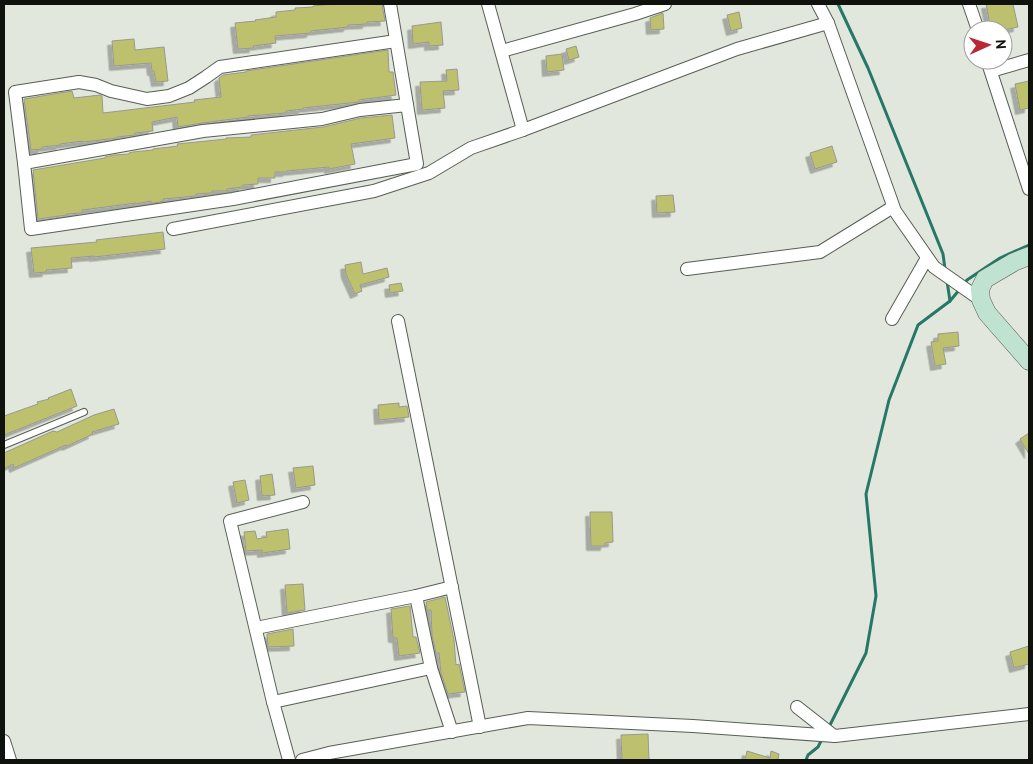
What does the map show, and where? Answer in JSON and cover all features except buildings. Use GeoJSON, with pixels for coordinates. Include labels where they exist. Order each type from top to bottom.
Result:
{"type":"FeatureCollection","features":[{"type":"Feature","properties":{"kind":"main road"},"geometry":{"type":"LineString","coordinates":[[1029,256],[1014,262],[985,279],[976,297],[987,313],[1029,361]]}},
{"type":"Feature","properties":{"kind":"street"},"geometry":{"type":"LineString","coordinates":[[390,4],[417,164],[224,201],[31,229],[15,92],[78,82],[147,99],[169,96],[188,88],[220,67],[396,41]]}},
{"type":"Feature","properties":{"kind":"street"},"geometry":{"type":"LineString","coordinates":[[488,4],[523,130]]}},
{"type":"Feature","properties":{"kind":"street"},"geometry":{"type":"LineString","coordinates":[[502,51],[633,9],[665,4]]}},
{"type":"Feature","properties":{"kind":"street"},"geometry":{"type":"LineString","coordinates":[[818,4],[828,23],[895,211],[930,262],[976,297]]}},
{"type":"Feature","properties":{"kind":"street"},"geometry":{"type":"LineString","coordinates":[[969,4],[975,20]]}},
{"type":"Feature","properties":{"kind":"street"},"geometry":{"type":"LineString","coordinates":[[173,229],[374,191],[429,173],[471,148],[737,49],[828,23]]}},
{"type":"Feature","properties":{"kind":"street"},"geometry":{"type":"LineString","coordinates":[[1013,62],[1029,60]]}},
{"type":"Feature","properties":{"kind":"street"},"geometry":{"type":"LineString","coordinates":[[990,70],[1029,189]]}},
{"type":"Feature","properties":{"kind":"street"},"geometry":{"type":"LineString","coordinates":[[24,163],[203,132],[322,118],[360,110],[407,105]]}},
{"type":"Feature","properties":{"kind":"street"},"geometry":{"type":"LineString","coordinates":[[686,269],[820,252],[893,206]]}},
{"type":"Feature","properties":{"kind":"street"},"geometry":{"type":"LineString","coordinates":[[892,319],[930,262]]}},
{"type":"Feature","properties":{"kind":"street"},"geometry":{"type":"LineString","coordinates":[[398,321],[480,727]]}},
{"type":"Feature","properties":{"kind":"street"},"geometry":{"type":"LineString","coordinates":[[289,760],[273,702],[230,521],[303,502]]}},
{"type":"Feature","properties":{"kind":"street"},"geometry":{"type":"LineString","coordinates":[[256,628],[452,587]]}},
{"type":"Feature","properties":{"kind":"street"},"geometry":{"type":"LineString","coordinates":[[416,596],[430,668],[452,732]]}},
{"type":"Feature","properties":{"kind":"street"},"geometry":{"type":"LineString","coordinates":[[273,702],[430,668]]}},
{"type":"Feature","properties":{"kind":"street"},"geometry":{"type":"LineString","coordinates":[[797,707],[834,736]]}},
{"type":"Feature","properties":{"kind":"street"},"geometry":{"type":"LineString","coordinates":[[302,760],[330,757],[528,718],[693,726],[834,736],[1029,714]]}},
{"type":"Feature","properties":{"kind":"street"},"geometry":{"type":"LineString","coordinates":[[4,741],[10,760]]}},
{"type":"Feature","properties":{"kind":"lane"},"geometry":{"type":"LineString","coordinates":[[4,445],[84,412]]}},
{"type":"Feature","properties":{"kind":"waterway"},"geometry":{"type":"LineString","coordinates":[[838,4],[868,68],[943,254],[945,269]]}},
{"type":"Feature","properties":{"kind":"waterway"},"geometry":{"type":"LineString","coordinates":[[964,284],[1000,258],[1029,245]]}},
{"type":"Feature","properties":{"kind":"waterway"},"geometry":{"type":"LineString","coordinates":[[829,727],[866,653],[876,596],[866,494],[889,400],[918,325],[950,301],[947,281]]}},
{"type":"Feature","properties":{"kind":"waterway"},"geometry":{"type":"LineString","coordinates":[[950,301],[960,289]]}},
{"type":"Feature","properties":{"kind":"waterway"},"geometry":{"type":"LineString","coordinates":[[806,760],[808,755],[818,747],[822,739]]}}]}
